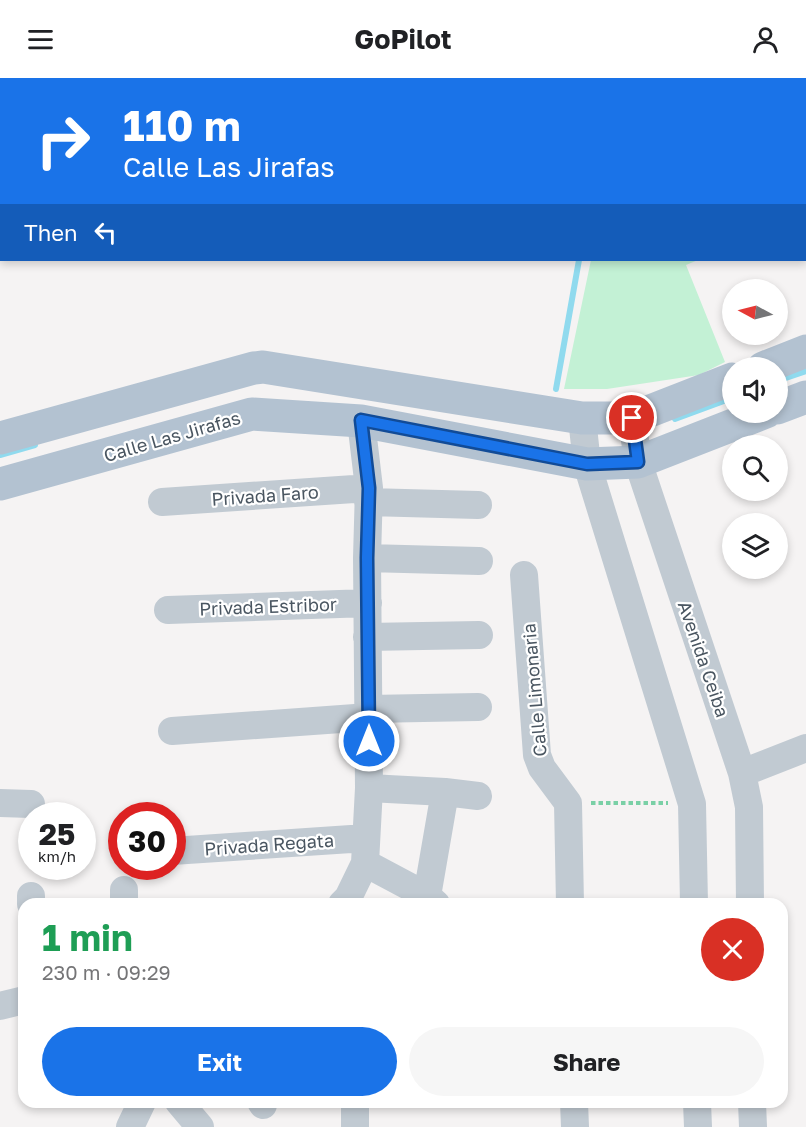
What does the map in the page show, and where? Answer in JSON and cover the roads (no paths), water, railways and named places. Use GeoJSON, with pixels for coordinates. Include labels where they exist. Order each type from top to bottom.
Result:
{"type":"FeatureCollection","features":[{"type":"Feature","properties":{"kind":"main road"},"geometry":{"type":"LineString","coordinates":[[788,358],[806,351]]}},
{"type":"Feature","properties":{"kind":"main road"},"geometry":{"type":"LineString","coordinates":[[0,438],[264,367],[582,418],[632,418],[722,384]]}},
{"type":"Feature","properties":{"kind":"main road"},"geometry":{"type":"LineString","coordinates":[[788,404],[806,397]]}},
{"type":"Feature","properties":{"kind":"main road","name":"Calle Las Jirafas"},"geometry":{"type":"LineString","coordinates":[[0,484],[252,414],[361,420],[587,464],[638,462],[738,423]]}},
{"type":"Feature","properties":{"kind":"street"},"geometry":{"type":"LineString","coordinates":[[582,418],[587,464],[692,804],[694,898]]}},
{"type":"Feature","properties":{"kind":"street","name":"Avenida Ceiba"},"geometry":{"type":"LineString","coordinates":[[632,418],[638,462],[742,773],[749,807],[750,898]]}},
{"type":"Feature","properties":{"kind":"street"},"geometry":{"type":"LineString","coordinates":[[348,898],[366,850],[369,788],[368,495],[361,420]]}},
{"type":"Feature","properties":{"kind":"street","name":"Privada Faro"},"geometry":{"type":"LineString","coordinates":[[162,502],[368,495],[478,505]]}},
{"type":"Feature","properties":{"kind":"street"},"geometry":{"type":"LineString","coordinates":[[367,558],[479,561]]}},
{"type":"Feature","properties":{"kind":"street","name":"Calle Limonaria"},"geometry":{"type":"LineString","coordinates":[[524,575],[537,755],[542,768],[568,803],[570,898]]}},
{"type":"Feature","properties":{"kind":"street","name":"Privada Estribor"},"geometry":{"type":"LineString","coordinates":[[168,610],[368,603]]}},
{"type":"Feature","properties":{"kind":"street"},"geometry":{"type":"LineString","coordinates":[[367,637],[479,635]]}},
{"type":"Feature","properties":{"kind":"street"},"geometry":{"type":"LineString","coordinates":[[172,731],[369,713],[478,707]]}},
{"type":"Feature","properties":{"kind":"street"},"geometry":{"type":"LineString","coordinates":[[742,773],[806,748]]}},
{"type":"Feature","properties":{"kind":"street"},"geometry":{"type":"LineString","coordinates":[[369,788],[478,796]]}},
{"type":"Feature","properties":{"kind":"street"},"geometry":{"type":"LineString","coordinates":[[431,898],[445,792]]}},
{"type":"Feature","properties":{"kind":"street"},"geometry":{"type":"LineString","coordinates":[[0,802],[18,803]]}},
{"type":"Feature","properties":{"kind":"street"},"geometry":{"type":"LineString","coordinates":[[366,850],[428,898]]}},
{"type":"Feature","properties":{"kind":"street","name":"Privada Regata"},"geometry":{"type":"LineString","coordinates":[[186,851],[366,850]]}},
{"type":"Feature","properties":{"kind":"street"},"geometry":{"type":"LineString","coordinates":[[0,1006],[18,1002]]}},
{"type":"Feature","properties":{"kind":"street"},"geometry":{"type":"LineString","coordinates":[[130,1127],[139,1108]]}},
{"type":"Feature","properties":{"kind":"street"},"geometry":{"type":"LineString","coordinates":[[184,1108],[200,1127]]}},
{"type":"Feature","properties":{"kind":"street"},"geometry":{"type":"LineString","coordinates":[[355,1108],[355,1127]]}},
{"type":"Feature","properties":{"kind":"street"},"geometry":{"type":"LineString","coordinates":[[574,1108],[575,1127]]}},
{"type":"Feature","properties":{"kind":"street"},"geometry":{"type":"LineString","coordinates":[[697,1108],[698,1127]]}},
{"type":"Feature","properties":{"kind":"street"},"geometry":{"type":"LineString","coordinates":[[752,1108],[753,1127]]}},
{"type":"Feature","properties":{"kind":"waterway"},"geometry":{"type":"LineString","coordinates":[[556,389],[579,261]]}},
{"type":"Feature","properties":{"kind":"waterway"},"geometry":{"type":"LineString","coordinates":[[788,377],[806,371]]}},
{"type":"Feature","properties":{"kind":"waterway"},"geometry":{"type":"LineString","coordinates":[[675,419],[722,402]]}},
{"type":"Feature","properties":{"kind":"waterway"},"geometry":{"type":"LineString","coordinates":[[0,455],[35,445]]}}]}
